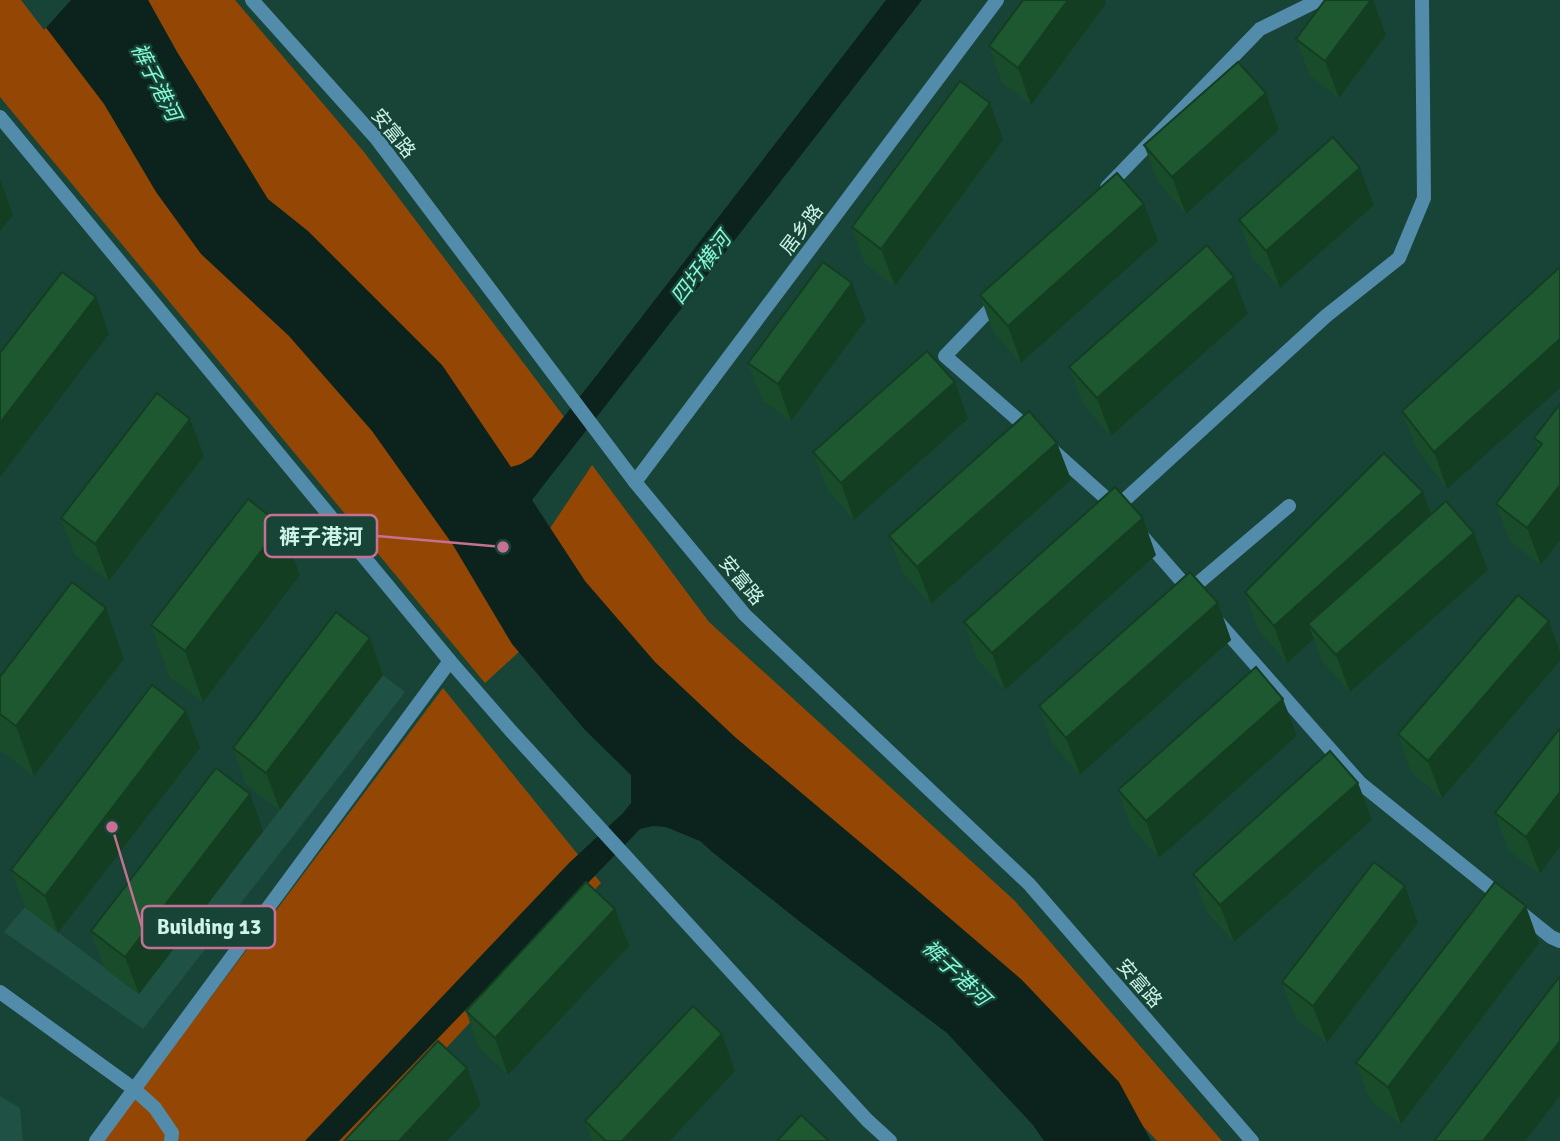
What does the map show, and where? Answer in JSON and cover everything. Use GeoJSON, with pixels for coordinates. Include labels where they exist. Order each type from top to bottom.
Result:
{"type":"FeatureCollection","features":[{"type":"Feature","properties":{"kind":"street","name":"安富路"},"geometry":{"type":"LineString","coordinates":[[252,0],[376,138],[635,482],[745,615],[1029,884],[1252,1141]]}},
{"type":"Feature","properties":{"kind":"street","name":"居乡路"},"geometry":{"type":"LineString","coordinates":[[635,482],[998,0]]}},
{"type":"Feature","properties":{"kind":"street"},"geometry":{"type":"LineString","coordinates":[[1098,197],[1260,29],[1319,0]]}},
{"type":"Feature","properties":{"kind":"street"},"geometry":{"type":"LineString","coordinates":[[1126,518],[1326,316],[1399,258],[1424,198],[1422,0]]}},
{"type":"Feature","properties":{"kind":"street"},"geometry":{"type":"LineString","coordinates":[[0,117],[450,662],[867,1120],[890,1141]]}},
{"type":"Feature","properties":{"kind":"street"},"geometry":{"type":"LineString","coordinates":[[1012,286],[945,356],[1126,518],[1360,783],[1557,934]]}},
{"type":"Feature","properties":{"kind":"street"},"geometry":{"type":"LineString","coordinates":[[1199,600],[1289,506]]}},
{"type":"Feature","properties":{"kind":"street"},"geometry":{"type":"LineString","coordinates":[[96,1141],[450,662]]}},
{"type":"Feature","properties":{"kind":"street"},"geometry":{"type":"LineString","coordinates":[[0,992],[134,1089],[155,1108],[172,1133],[171,1141]]}},
{"type":"Feature","properties":{"kind":"shaded area"},"geometry":{"type":"Polygon","coordinates":[[[0,0],[79,0],[534,638],[485,683],[0,97],[0,0]]]}},
{"type":"Feature","properties":{"kind":"shaded area"},"geometry":{"type":"Polygon","coordinates":[[[148,0],[235,0],[364,152],[571,426],[512,501],[268,200],[148,0]]]}},
{"type":"Feature","properties":{"kind":"shaded area"},"geometry":{"type":"Polygon","coordinates":[[[592,465],[709,622],[1015,901],[1222,1141],[1157,1141],[1070,1048],[705,743],[541,542],[592,465]]]}},
{"type":"Feature","properties":{"kind":"shaded area"},"geometry":{"type":"Polygon","coordinates":[[[383,675],[405,692],[143,1029],[4,932],[25,907],[139,994],[383,675]]]}},
{"type":"Feature","properties":{"kind":"shaded area"},"geometry":{"type":"Polygon","coordinates":[[[443,688],[601,883],[359,1141],[103,1141],[443,688]]]}},
{"type":"Feature","properties":{"kind":"shaded area"},"geometry":{"type":"Polygon","coordinates":[[[0,1096],[20,1108],[23,1141],[0,1141],[0,1096]]]}},
{"type":"Feature","properties":{"kind":"water","name":"四圩横河"},"geometry":{"type":"Polygon","coordinates":[[[25,0],[148,0],[268,199],[308,231],[442,365],[511,467],[532,457],[886,0],[922,0],[532,500],[585,581],[655,662],[735,737],[1022,980],[1119,1082],[1151,1141],[1044,1141],[1033,1125],[947,1033],[799,921],[700,841],[666,827],[653,826],[640,829],[339,1141],[305,1141],[570,862],[623,813],[631,803],[631,775],[585,730],[512,644],[453,545],[372,431],[289,336],[201,254],[156,192],[104,104],[25,0]]]}},
{"type":"Feature","properties":{"kind":"pier"},"geometry":{"type":"Polygon","coordinates":[[[21,0],[71,0],[44,30],[21,0]]]}},
{"type":"Feature","properties":{"kind":"building"},"geometry":{"type":"Polygon","coordinates":[[[1023,0],[1068,0],[1018,68],[989,46],[1023,0]]]}},
{"type":"Feature","properties":{"kind":"building"},"geometry":{"type":"Polygon","coordinates":[[[1325,0],[1371,0],[1325,61],[1296,39],[1325,0]]]}},
{"type":"Feature","properties":{"kind":"building"},"geometry":{"type":"Polygon","coordinates":[[[1238,62],[1266,93],[1172,177],[1144,145],[1238,62]]]}},
{"type":"Feature","properties":{"kind":"building"},"geometry":{"type":"Polygon","coordinates":[[[960,81],[990,103],[881,249],[852,227],[960,81]]]}},
{"type":"Feature","properties":{"kind":"building"},"geometry":{"type":"Polygon","coordinates":[[[1333,137],[1360,168],[1266,251],[1239,220],[1333,137]]]}},
{"type":"Feature","properties":{"kind":"building"},"geometry":{"type":"Polygon","coordinates":[[[1117,173],[1144,204],[1008,326],[980,295],[1117,173]]]}},
{"type":"Feature","properties":{"kind":"building"},"geometry":{"type":"Polygon","coordinates":[[[1207,245],[1234,277],[1097,398],[1069,367],[1207,245]]]}},
{"type":"Feature","properties":{"kind":"building"},"geometry":{"type":"Polygon","coordinates":[[[823,262],[852,283],[778,384],[748,363],[823,262]]]}},
{"type":"Feature","properties":{"kind":"building"},"geometry":{"type":"Polygon","coordinates":[[[1560,267],[1560,339],[1434,452],[1402,411],[1560,267]]]}},
{"type":"Feature","properties":{"kind":"building"},"geometry":{"type":"Polygon","coordinates":[[[62,272],[96,297],[0,423],[0,353],[62,272]]]}},
{"type":"Feature","properties":{"kind":"building"},"geometry":{"type":"Polygon","coordinates":[[[927,351],[955,382],[841,483],[813,452],[927,351]]]}},
{"type":"Feature","properties":{"kind":"building"},"geometry":{"type":"Polygon","coordinates":[[[157,393],[190,419],[95,544],[61,518],[157,393]]]}},
{"type":"Feature","properties":{"kind":"building"},"geometry":{"type":"Polygon","coordinates":[[[1560,404],[1560,485],[1527,528],[1496,504],[1542,444],[1534,438],[1560,404]]]}},
{"type":"Feature","properties":{"kind":"building"},"geometry":{"type":"Polygon","coordinates":[[[1029,411],[1057,443],[917,567],[889,536],[1029,411]]]}},
{"type":"Feature","properties":{"kind":"building"},"geometry":{"type":"Polygon","coordinates":[[[1384,453],[1423,492],[1274,626],[1245,592],[1384,453]]]}},
{"type":"Feature","properties":{"kind":"building"},"geometry":{"type":"Polygon","coordinates":[[[1115,487],[1143,518],[992,653],[964,622],[1115,487]]]}},
{"type":"Feature","properties":{"kind":"building"},"geometry":{"type":"Polygon","coordinates":[[[248,499],[281,525],[185,651],[151,625],[248,499]]]}},
{"type":"Feature","properties":{"kind":"building"},"geometry":{"type":"Polygon","coordinates":[[[1446,501],[1474,533],[1336,655],[1308,624],[1446,501]]]}},
{"type":"Feature","properties":{"kind":"building"},"geometry":{"type":"Polygon","coordinates":[[[1190,572],[1218,603],[1066,738],[1039,706],[1190,572]]]}},
{"type":"Feature","properties":{"kind":"building"},"geometry":{"type":"Polygon","coordinates":[[[72,582],[106,608],[16,726],[0,714],[0,677],[72,582]]]}},
{"type":"Feature","properties":{"kind":"building"},"geometry":{"type":"Polygon","coordinates":[[[1518,595],[1549,621],[1428,761],[1398,734],[1518,595]]]}},
{"type":"Feature","properties":{"kind":"building"},"geometry":{"type":"Polygon","coordinates":[[[336,612],[370,638],[266,773],[233,748],[336,612]]]}},
{"type":"Feature","properties":{"kind":"building"},"geometry":{"type":"Polygon","coordinates":[[[1256,667],[1283,699],[1146,821],[1118,790],[1256,667]]]}},
{"type":"Feature","properties":{"kind":"building"},"geometry":{"type":"Polygon","coordinates":[[[152,685],[186,711],[45,896],[11,870],[152,685]]]}},
{"type":"Feature","properties":{"kind":"building"},"geometry":{"type":"Polygon","coordinates":[[[1560,728],[1560,792],[1526,837],[1495,813],[1560,728]]]}},
{"type":"Feature","properties":{"kind":"building"},"geometry":{"type":"Polygon","coordinates":[[[1330,751],[1358,783],[1220,905],[1193,874],[1330,751]]]}},
{"type":"Feature","properties":{"kind":"building"},"geometry":{"type":"Polygon","coordinates":[[[216,768],[250,794],[125,957],[91,931],[216,768]]]}},
{"type":"Feature","properties":{"kind":"building"},"geometry":{"type":"Polygon","coordinates":[[[1374,862],[1405,886],[1313,1006],[1282,982],[1374,862]]]}},
{"type":"Feature","properties":{"kind":"building"},"geometry":{"type":"Polygon","coordinates":[[[586,882],[615,909],[495,1038],[466,1011],[586,882]]]}},
{"type":"Feature","properties":{"kind":"building"},"geometry":{"type":"Polygon","coordinates":[[[1495,882],[1526,906],[1388,1087],[1356,1063],[1495,882]]]}},
{"type":"Feature","properties":{"kind":"building"},"geometry":{"type":"Polygon","coordinates":[[[1560,976],[1560,1041],[1483,1141],[1434,1141],[1560,976]]]}},
{"type":"Feature","properties":{"kind":"building"},"geometry":{"type":"Polygon","coordinates":[[[693,1006],[722,1034],[622,1141],[606,1141],[585,1121],[693,1006]]]}},
{"type":"Feature","properties":{"kind":"building"},"geometry":{"type":"Polygon","coordinates":[[[438,1041],[467,1068],[399,1141],[344,1141],[438,1041]]]}},
{"type":"Feature","properties":{"kind":"building"},"geometry":{"type":"Polygon","coordinates":[[[801,1115],[829,1141],[777,1141],[801,1115]]]}},
{"type":"Feature","properties":{"kind":"place","name":"裤子港河"},"geometry":{"type":"Point","coordinates":[503,547]}},
{"type":"Feature","properties":{"kind":"place","name":"Building 13"},"geometry":{"type":"Point","coordinates":[112,827]}}]}
